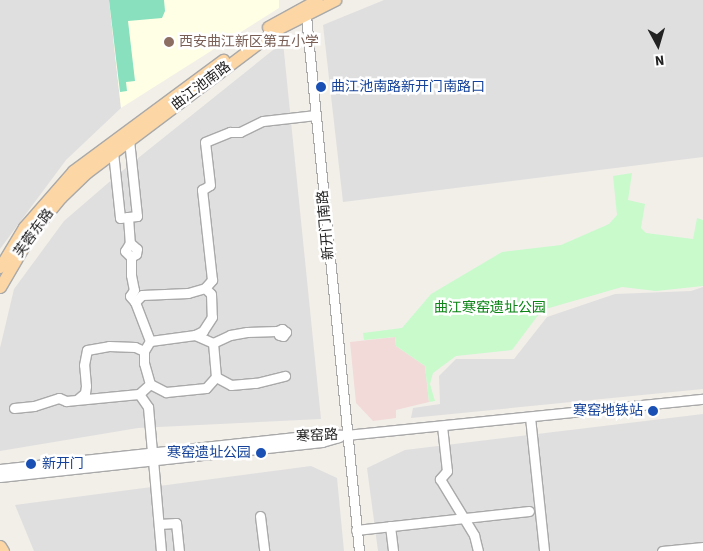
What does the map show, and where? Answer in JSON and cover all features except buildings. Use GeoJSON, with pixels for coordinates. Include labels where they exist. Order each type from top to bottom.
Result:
{"type":"FeatureCollection","features":[{"type":"Feature","properties":{"kind":"main road"},"geometry":{"type":"LineString","coordinates":[[291,0],[292,12]]}},
{"type":"Feature","properties":{"kind":"main road","name":"曲江池南路"},"geometry":{"type":"LineString","coordinates":[[74,184],[129,140],[305,7],[317,0]]}},
{"type":"Feature","properties":{"kind":"main road","name":"曲江池南路"},"geometry":{"type":"LineString","coordinates":[[73,171],[272,24],[292,12],[305,7],[335,0]]}},
{"type":"Feature","properties":{"kind":"main road","name":"芙蓉东路"},"geometry":{"type":"LineString","coordinates":[[0,267],[24,227],[73,171]]}},
{"type":"Feature","properties":{"kind":"main road","name":"芙蓉东路"},"geometry":{"type":"LineString","coordinates":[[0,287],[32,232],[74,184]]}},
{"type":"Feature","properties":{"kind":"main road"},"geometry":{"type":"LineString","coordinates":[[0,546],[2,551]]}},
{"type":"Feature","properties":{"kind":"street","name":"新开门南路"},"geometry":{"type":"LineString","coordinates":[[305,7],[359,551]]}},
{"type":"Feature","properties":{"kind":"street"},"geometry":{"type":"LineString","coordinates":[[150,341],[135,302],[130,296],[138,292],[188,292],[205,288],[212,280],[202,190],[210,185],[205,142],[230,132],[240,132],[263,121],[316,115]]}},
{"type":"Feature","properties":{"kind":"street"},"geometry":{"type":"LineString","coordinates":[[114,152],[120,218],[137,216],[129,140]]}},
{"type":"Feature","properties":{"kind":"street"},"geometry":{"type":"LineString","coordinates":[[128,217],[130,244],[124,251],[131,257],[131,275],[138,292]]}},
{"type":"Feature","properties":{"kind":"street"},"geometry":{"type":"LineString","coordinates":[[150,341],[195,335],[203,331],[212,316],[211,294],[205,288]]}},
{"type":"Feature","properties":{"kind":"street"},"geometry":{"type":"LineString","coordinates":[[195,335],[213,343],[238,334],[277,331]]}},
{"type":"Feature","properties":{"kind":"street"},"geometry":{"type":"LineString","coordinates":[[150,341],[144,351],[144,363],[150,384],[166,392],[206,388],[216,377],[213,343]]}},
{"type":"Feature","properties":{"kind":"street"},"geometry":{"type":"LineString","coordinates":[[78,400],[85,393],[84,365],[87,350],[109,346],[135,347],[144,351]]}},
{"type":"Feature","properties":{"kind":"street"},"geometry":{"type":"LineString","coordinates":[[216,377],[231,385],[256,383],[285,376]]}},
{"type":"Feature","properties":{"kind":"street"},"geometry":{"type":"LineString","coordinates":[[14,408],[34,406],[59,398],[66,401],[139,394],[150,384]]}},
{"type":"Feature","properties":{"kind":"street"},"geometry":{"type":"LineString","coordinates":[[139,394],[148,407],[161,551]]}},
{"type":"Feature","properties":{"kind":"street"},"geometry":{"type":"LineString","coordinates":[[346,435],[703,399]]}},
{"type":"Feature","properties":{"kind":"street"},"geometry":{"type":"LineString","coordinates":[[530,417],[544,551]]}},
{"type":"Feature","properties":{"kind":"street"},"geometry":{"type":"LineString","coordinates":[[442,426],[446,471],[440,479],[474,535],[478,551]]}},
{"type":"Feature","properties":{"kind":"street","name":"寒窑路"},"geometry":{"type":"LineString","coordinates":[[0,477],[321,434],[346,435]]}},
{"type":"Feature","properties":{"kind":"street","name":"寒窑路"},"geometry":{"type":"LineString","coordinates":[[0,469],[152,456]]}},
{"type":"Feature","properties":{"kind":"street"},"geometry":{"type":"LineString","coordinates":[[356,530],[529,511]]}},
{"type":"Feature","properties":{"kind":"street"},"geometry":{"type":"LineString","coordinates":[[260,516],[264,551]]}},
{"type":"Feature","properties":{"kind":"street"},"geometry":{"type":"LineString","coordinates":[[158,524],[176,523],[179,551]]}},
{"type":"Feature","properties":{"kind":"street"},"geometry":{"type":"LineString","coordinates":[[390,526],[393,551]]}},
{"type":"Feature","properties":{"kind":"street"},"geometry":{"type":"LineString","coordinates":[[662,551],[703,547]]}},
{"type":"Feature","properties":{"kind":"shaded area"},"geometry":{"type":"Polygon","coordinates":[[[0,0],[109,0],[121,108],[66,160],[0,249],[0,0]]]}},
{"type":"Feature","properties":{"kind":"shaded area","name":"西安曲江新区第五小学"},"geometry":{"type":"Polygon","coordinates":[[[109,0],[279,0],[279,8],[121,108],[109,0]]]}},
{"type":"Feature","properties":{"kind":"shaded area"},"geometry":{"type":"Polygon","coordinates":[[[384,0],[703,0],[703,157],[343,202],[323,25],[384,0]]]}},
{"type":"Feature","properties":{"kind":"shaded area"},"geometry":{"type":"Polygon","coordinates":[[[283,42],[321,419],[138,428],[0,451],[0,348],[14,289],[64,221],[122,171],[283,42]]]}},
{"type":"Feature","properties":{"kind":"shaded area"},"geometry":{"type":"Polygon","coordinates":[[[703,287],[703,389],[411,418],[413,408],[440,404],[439,376],[456,359],[514,359],[547,317],[615,294],[691,291],[703,287]]]}},
{"type":"Feature","properties":{"kind":"shaded area"},"geometry":{"type":"Polygon","coordinates":[[[395,337],[396,346],[425,366],[429,402],[396,410],[396,418],[373,421],[356,403],[350,342],[395,337]]]}},
{"type":"Feature","properties":{"kind":"shaded area"},"geometry":{"type":"Polygon","coordinates":[[[703,414],[703,551],[378,551],[367,468],[405,450],[703,414]]]}},
{"type":"Feature","properties":{"kind":"shaded area"},"geometry":{"type":"Polygon","coordinates":[[[311,466],[337,478],[344,551],[34,551],[15,505],[311,466]]]}},
{"type":"Feature","properties":{"kind":"green space"},"geometry":{"type":"Polygon","coordinates":[[[109,0],[164,0],[165,11],[162,18],[128,21],[135,81],[126,82],[127,91],[120,92],[109,0]]]}},
{"type":"Feature","properties":{"kind":"green space","name":"曲江寒窑遗址公园"},"geometry":{"type":"Polygon","coordinates":[[[632,173],[628,200],[645,204],[641,228],[646,233],[693,239],[697,218],[703,220],[703,286],[656,291],[622,287],[542,310],[512,350],[456,356],[433,373],[430,384],[435,401],[429,402],[425,366],[396,346],[395,337],[364,340],[363,333],[402,328],[431,294],[502,252],[561,245],[609,224],[617,215],[613,176],[632,173]]]}},
{"type":"Feature","properties":{"kind":"place","name":"西安曲江新区第五小学"},"geometry":{"type":"Point","coordinates":[169,42]}},
{"type":"Feature","properties":{"kind":"place","name":"曲江池南路新开门南路口"},"geometry":{"type":"Point","coordinates":[321,87]}},
{"type":"Feature","properties":{"kind":"place","name":"寒窑地铁站"},"geometry":{"type":"Point","coordinates":[653,411]}},
{"type":"Feature","properties":{"kind":"place","name":"寒窑遗址公园"},"geometry":{"type":"Point","coordinates":[261,453]}},
{"type":"Feature","properties":{"kind":"place","name":"新开门"},"geometry":{"type":"Point","coordinates":[31,464]}}]}
